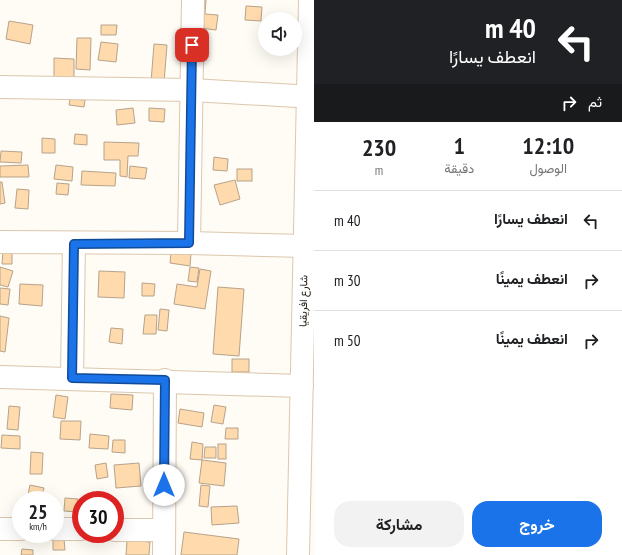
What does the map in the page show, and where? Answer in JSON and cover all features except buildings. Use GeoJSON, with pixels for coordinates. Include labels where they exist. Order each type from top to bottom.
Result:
{"type":"FeatureCollection","features":[{"type":"Feature","properties":{"kind":"street"},"geometry":{"type":"LineString","coordinates":[[189,243],[192,0]]}},
{"type":"Feature","properties":{"kind":"street","name":"شارع افريقيا"},"geometry":{"type":"LineString","coordinates":[[298,555],[305,246],[311,97],[310,0]]}},
{"type":"Feature","properties":{"kind":"street"},"geometry":{"type":"LineString","coordinates":[[0,87],[192,90],[311,97]]}},
{"type":"Feature","properties":{"kind":"street"},"geometry":{"type":"LineString","coordinates":[[0,242],[74,244],[189,243],[305,246]]}},
{"type":"Feature","properties":{"kind":"street"},"geometry":{"type":"LineString","coordinates":[[72,378],[74,244]]}},
{"type":"Feature","properties":{"kind":"street"},"geometry":{"type":"LineString","coordinates":[[0,377],[165,380],[302,386]]}},
{"type":"Feature","properties":{"kind":"street"},"geometry":{"type":"LineString","coordinates":[[164,555],[165,380]]}},
{"type":"Feature","properties":{"kind":"street"},"geometry":{"type":"LineString","coordinates":[[0,529],[12,529]]}},
{"type":"Feature","properties":{"kind":"street"},"geometry":{"type":"LineString","coordinates":[[124,530],[164,530]]}},
{"type":"Feature","properties":{"kind":"route"},"geometry":{"type":"LineString","coordinates":[[164,485],[165,380],[72,378],[74,244],[189,243],[192,45]]}}]}
